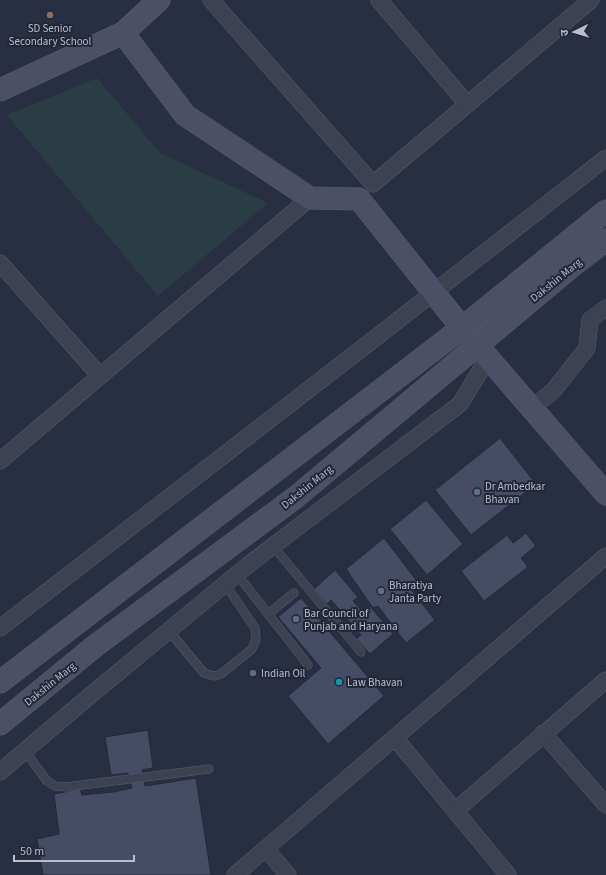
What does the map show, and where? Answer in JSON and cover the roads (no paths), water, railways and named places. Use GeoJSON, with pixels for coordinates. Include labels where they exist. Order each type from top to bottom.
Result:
{"type":"FeatureCollection","features":[{"type":"Feature","properties":{"kind":"main road"},"geometry":{"type":"LineString","coordinates":[[0,90],[123,33],[159,0]]}},
{"type":"Feature","properties":{"kind":"main road"},"geometry":{"type":"LineString","coordinates":[[123,33],[186,115],[310,198],[366,192],[434,292],[462,328]]}},
{"type":"Feature","properties":{"kind":"main road","name":"Dakshin Marg"},"geometry":{"type":"LineString","coordinates":[[0,682],[462,328],[606,211]]}},
{"type":"Feature","properties":{"kind":"main road","name":"Dakshin Marg"},"geometry":{"type":"LineString","coordinates":[[0,724],[95,646],[296,497],[483,351],[571,267],[606,240]]}},
{"type":"Feature","properties":{"kind":"main road"},"geometry":{"type":"LineString","coordinates":[[483,351],[606,494]]}},
{"type":"Feature","properties":{"kind":"street"},"geometry":{"type":"LineString","coordinates":[[211,0],[366,192],[467,104],[591,0]]}},
{"type":"Feature","properties":{"kind":"street"},"geometry":{"type":"LineString","coordinates":[[381,1],[467,104]]}},
{"type":"Feature","properties":{"kind":"street"},"geometry":{"type":"LineString","coordinates":[[0,628],[606,158]]}},
{"type":"Feature","properties":{"kind":"street"},"geometry":{"type":"LineString","coordinates":[[0,461],[310,198]]}},
{"type":"Feature","properties":{"kind":"street"},"geometry":{"type":"LineString","coordinates":[[0,263],[100,376]]}},
{"type":"Feature","properties":{"kind":"street"},"geometry":{"type":"LineString","coordinates":[[532,408],[554,390],[587,348],[590,320],[606,308]]}},
{"type":"Feature","properties":{"kind":"street"},"geometry":{"type":"LineString","coordinates":[[0,772],[231,579],[460,404],[483,351]]}},
{"type":"Feature","properties":{"kind":"street"},"geometry":{"type":"LineString","coordinates":[[235,875],[606,556]]}},
{"type":"Feature","properties":{"kind":"street"},"geometry":{"type":"LineString","coordinates":[[455,811],[543,733],[606,680]]}},
{"type":"Feature","properties":{"kind":"street"},"geometry":{"type":"LineString","coordinates":[[543,733],[606,805]]}},
{"type":"Feature","properties":{"kind":"street"},"geometry":{"type":"LineString","coordinates":[[395,738],[508,875]]}},
{"type":"Feature","properties":{"kind":"street"},"geometry":{"type":"LineString","coordinates":[[266,849],[288,875]]}},
{"type":"Feature","properties":{"kind":"lane"},"geometry":{"type":"LineString","coordinates":[[273,546],[361,652]]}},
{"type":"Feature","properties":{"kind":"lane"},"geometry":{"type":"LineString","coordinates":[[231,579],[268,614],[308,665]]}},
{"type":"Feature","properties":{"kind":"lane"},"geometry":{"type":"LineString","coordinates":[[169,631],[204,673],[214,676],[221,674],[252,649],[256,639],[255,628],[231,579]]}},
{"type":"Feature","properties":{"kind":"lane"},"geometry":{"type":"LineString","coordinates":[[268,614],[294,593]]}},
{"type":"Feature","properties":{"kind":"lane"},"geometry":{"type":"LineString","coordinates":[[25,751],[47,781],[54,786],[66,787],[209,769]]}},
{"type":"Feature","properties":{"kind":"place","name":"SD Senior Secondary School"},"geometry":{"type":"Point","coordinates":[50,15]}},
{"type":"Feature","properties":{"kind":"place","name":"Dr Ambedkar Bhavan"},"geometry":{"type":"Point","coordinates":[477,492]}},
{"type":"Feature","properties":{"kind":"place","name":"Bharatiya Janta Party"},"geometry":{"type":"Point","coordinates":[381,591]}},
{"type":"Feature","properties":{"kind":"place","name":"Bar Council of Punjab and Haryana"},"geometry":{"type":"Point","coordinates":[296,619]}},
{"type":"Feature","properties":{"kind":"place","name":"Indian Oil"},"geometry":{"type":"Point","coordinates":[253,673]}},
{"type":"Feature","properties":{"kind":"place","name":"Law Bhavan"},"geometry":{"type":"Point","coordinates":[339,682]}}]}
